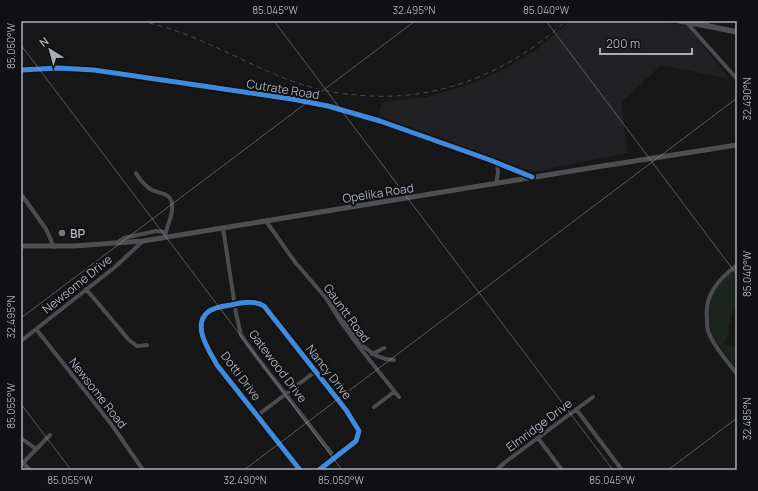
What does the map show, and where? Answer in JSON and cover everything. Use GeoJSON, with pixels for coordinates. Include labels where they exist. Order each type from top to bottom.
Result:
{"type":"FeatureCollection","features":[{"type":"Feature","properties":{"kind":"highway"},"geometry":{"type":"LineString","coordinates":[[680,21],[737,32]]}},
{"type":"Feature","properties":{"kind":"main road","name":"Opelika Road"},"geometry":{"type":"LineString","coordinates":[[21,246],[54,247],[143,241],[165,234],[223,228],[737,145]]}},
{"type":"Feature","properties":{"kind":"street"},"geometry":{"type":"LineString","coordinates":[[686,21],[737,79]]}},
{"type":"Feature","properties":{"kind":"street","name":"Cutrate Road"},"geometry":{"type":"LineString","coordinates":[[21,70],[58,68],[94,70],[292,99],[328,106],[380,121],[532,177]]}},
{"type":"Feature","properties":{"kind":"street"},"geometry":{"type":"LineString","coordinates":[[496,184],[498,172],[497,164]]}},
{"type":"Feature","properties":{"kind":"street"},"geometry":{"type":"LineString","coordinates":[[116,244],[124,238],[156,232],[165,234],[172,208],[172,201],[167,195],[150,189],[136,173]]}},
{"type":"Feature","properties":{"kind":"street"},"geometry":{"type":"LineString","coordinates":[[21,194],[46,229],[54,247]]}},
{"type":"Feature","properties":{"kind":"street","name":"Gauntt Road"},"geometry":{"type":"LineString","coordinates":[[266,221],[295,262],[328,301],[360,348],[399,397]]}},
{"type":"Feature","properties":{"kind":"street","name":"Gatewood Drive"},"geometry":{"type":"LineString","coordinates":[[223,228],[238,324],[245,341],[335,458]]}},
{"type":"Feature","properties":{"kind":"street","name":"Newsome Drive"},"geometry":{"type":"LineString","coordinates":[[21,341],[114,267],[143,241]]}},
{"type":"Feature","properties":{"kind":"street"},"geometry":{"type":"LineString","coordinates":[[737,265],[721,279],[710,294],[706,312],[710,335],[716,346],[737,374]]}},
{"type":"Feature","properties":{"kind":"street"},"geometry":{"type":"LineString","coordinates":[[86,289],[128,340],[137,346],[147,345]]}},
{"type":"Feature","properties":{"kind":"street"},"geometry":{"type":"LineString","coordinates":[[328,301],[334,304],[358,339],[372,354],[384,359],[394,360]]}},
{"type":"Feature","properties":{"kind":"street","name":"Nancy Drive"},"geometry":{"type":"LineString","coordinates":[[235,304],[256,302],[264,306],[316,370],[346,410],[359,431],[356,441],[320,470]]}},
{"type":"Feature","properties":{"kind":"street","name":"Dotti Drive"},"geometry":{"type":"LineString","coordinates":[[235,304],[212,309],[206,313],[202,319],[202,332],[208,349],[300,470]]}},
{"type":"Feature","properties":{"kind":"street","name":"Newsome Road"},"geometry":{"type":"LineString","coordinates":[[36,329],[112,425],[143,470]]}},
{"type":"Feature","properties":{"kind":"street"},"geometry":{"type":"LineString","coordinates":[[372,354],[384,348]]}},
{"type":"Feature","properties":{"kind":"street"},"geometry":{"type":"LineString","coordinates":[[258,415],[316,370]]}},
{"type":"Feature","properties":{"kind":"street"},"geometry":{"type":"LineString","coordinates":[[374,407],[394,392]]}},
{"type":"Feature","properties":{"kind":"street","name":"Elmridge Drive"},"geometry":{"type":"LineString","coordinates":[[500,469],[538,438],[593,397]]}},
{"type":"Feature","properties":{"kind":"street"},"geometry":{"type":"LineString","coordinates":[[576,410],[622,470]]}},
{"type":"Feature","properties":{"kind":"street"},"geometry":{"type":"LineString","coordinates":[[30,470],[22,464],[50,434]]}},
{"type":"Feature","properties":{"kind":"street"},"geometry":{"type":"LineString","coordinates":[[21,438],[36,448]]}},
{"type":"Feature","properties":{"kind":"street"},"geometry":{"type":"LineString","coordinates":[[538,438],[562,470]]}},
{"type":"Feature","properties":{"kind":"shaded area"},"geometry":{"type":"Polygon","coordinates":[[[570,21],[658,21],[687,26],[730,79],[661,65],[621,103],[628,153],[533,172],[378,116],[382,102],[427,97],[465,86],[501,71],[535,51],[570,21]]]}},
{"type":"Feature","properties":{"kind":"shaded area"},"geometry":{"type":"Polygon","coordinates":[[[737,267],[737,303],[733,311],[728,331],[730,333],[723,343],[737,347],[737,370],[712,335],[707,315],[710,299],[721,280],[737,267]]]}},
{"type":"Feature","properties":{"kind":"railway"},"geometry":{"type":"LineString","coordinates":[[21,23],[31,21]]}},
{"type":"Feature","properties":{"kind":"railway"},"geometry":{"type":"LineString","coordinates":[[140,21],[179,32],[289,80],[305,85],[322,90],[348,94],[386,96],[414,94],[442,89],[469,81],[495,70],[520,56],[566,21]]}},
{"type":"Feature","properties":{"kind":"cycle path"},"geometry":{"type":"LineString","coordinates":[[21,70],[58,68],[94,70],[292,99],[328,106],[380,121],[490,160],[532,177]]}},
{"type":"Feature","properties":{"kind":"cycle path"},"geometry":{"type":"LineString","coordinates":[[300,470],[217,365],[210,353],[204,338],[201,324],[203,317],[210,310],[244,302],[253,302],[264,306],[346,410],[359,431],[356,441],[319,470]]}},
{"type":"Feature","properties":{"kind":"place","name":"BP"},"geometry":{"type":"Point","coordinates":[62,233]}}]}
